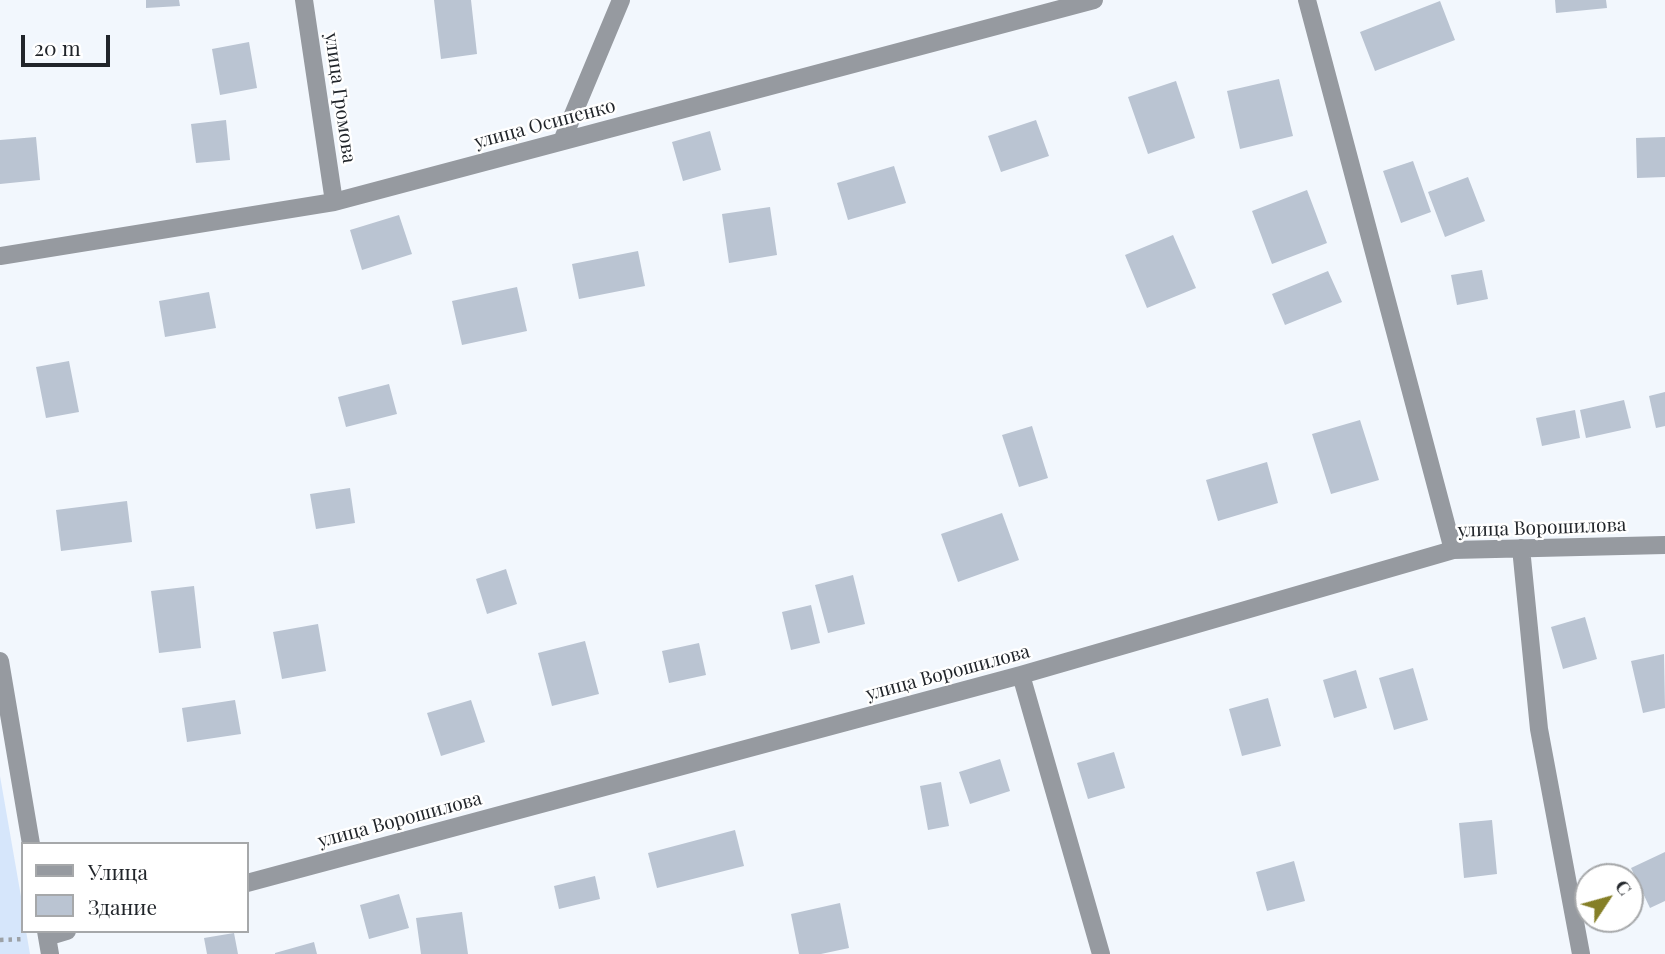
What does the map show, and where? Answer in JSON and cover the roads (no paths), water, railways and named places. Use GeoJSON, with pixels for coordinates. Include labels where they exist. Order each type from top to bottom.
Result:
{"type":"FeatureCollection","features":[{"type":"Feature","properties":{"kind":"street","name":"улица Громова"},"geometry":{"type":"LineString","coordinates":[[304,0],[334,202]]}},
{"type":"Feature","properties":{"kind":"street"},"geometry":{"type":"LineString","coordinates":[[562,141],[621,0]]}},
{"type":"Feature","properties":{"kind":"street","name":"улица Осипенко"},"geometry":{"type":"LineString","coordinates":[[0,256],[334,202],[1094,0]]}},
{"type":"Feature","properties":{"kind":"street"},"geometry":{"type":"LineString","coordinates":[[1307,0],[1453,550]]}},
{"type":"Feature","properties":{"kind":"street","name":"улица Ворошилова"},"geometry":{"type":"LineString","coordinates":[[248,883],[1021,675],[1453,550],[1665,545]]}},
{"type":"Feature","properties":{"kind":"street"},"geometry":{"type":"LineString","coordinates":[[1521,548],[1539,729],[1581,954]]}},
{"type":"Feature","properties":{"kind":"street"},"geometry":{"type":"LineString","coordinates":[[0,661],[31,842]]}},
{"type":"Feature","properties":{"kind":"street"},"geometry":{"type":"LineString","coordinates":[[1021,675],[1101,954]]}},
{"type":"Feature","properties":{"kind":"street"},"geometry":{"type":"LineString","coordinates":[[44,940],[62,933]]}}]}
